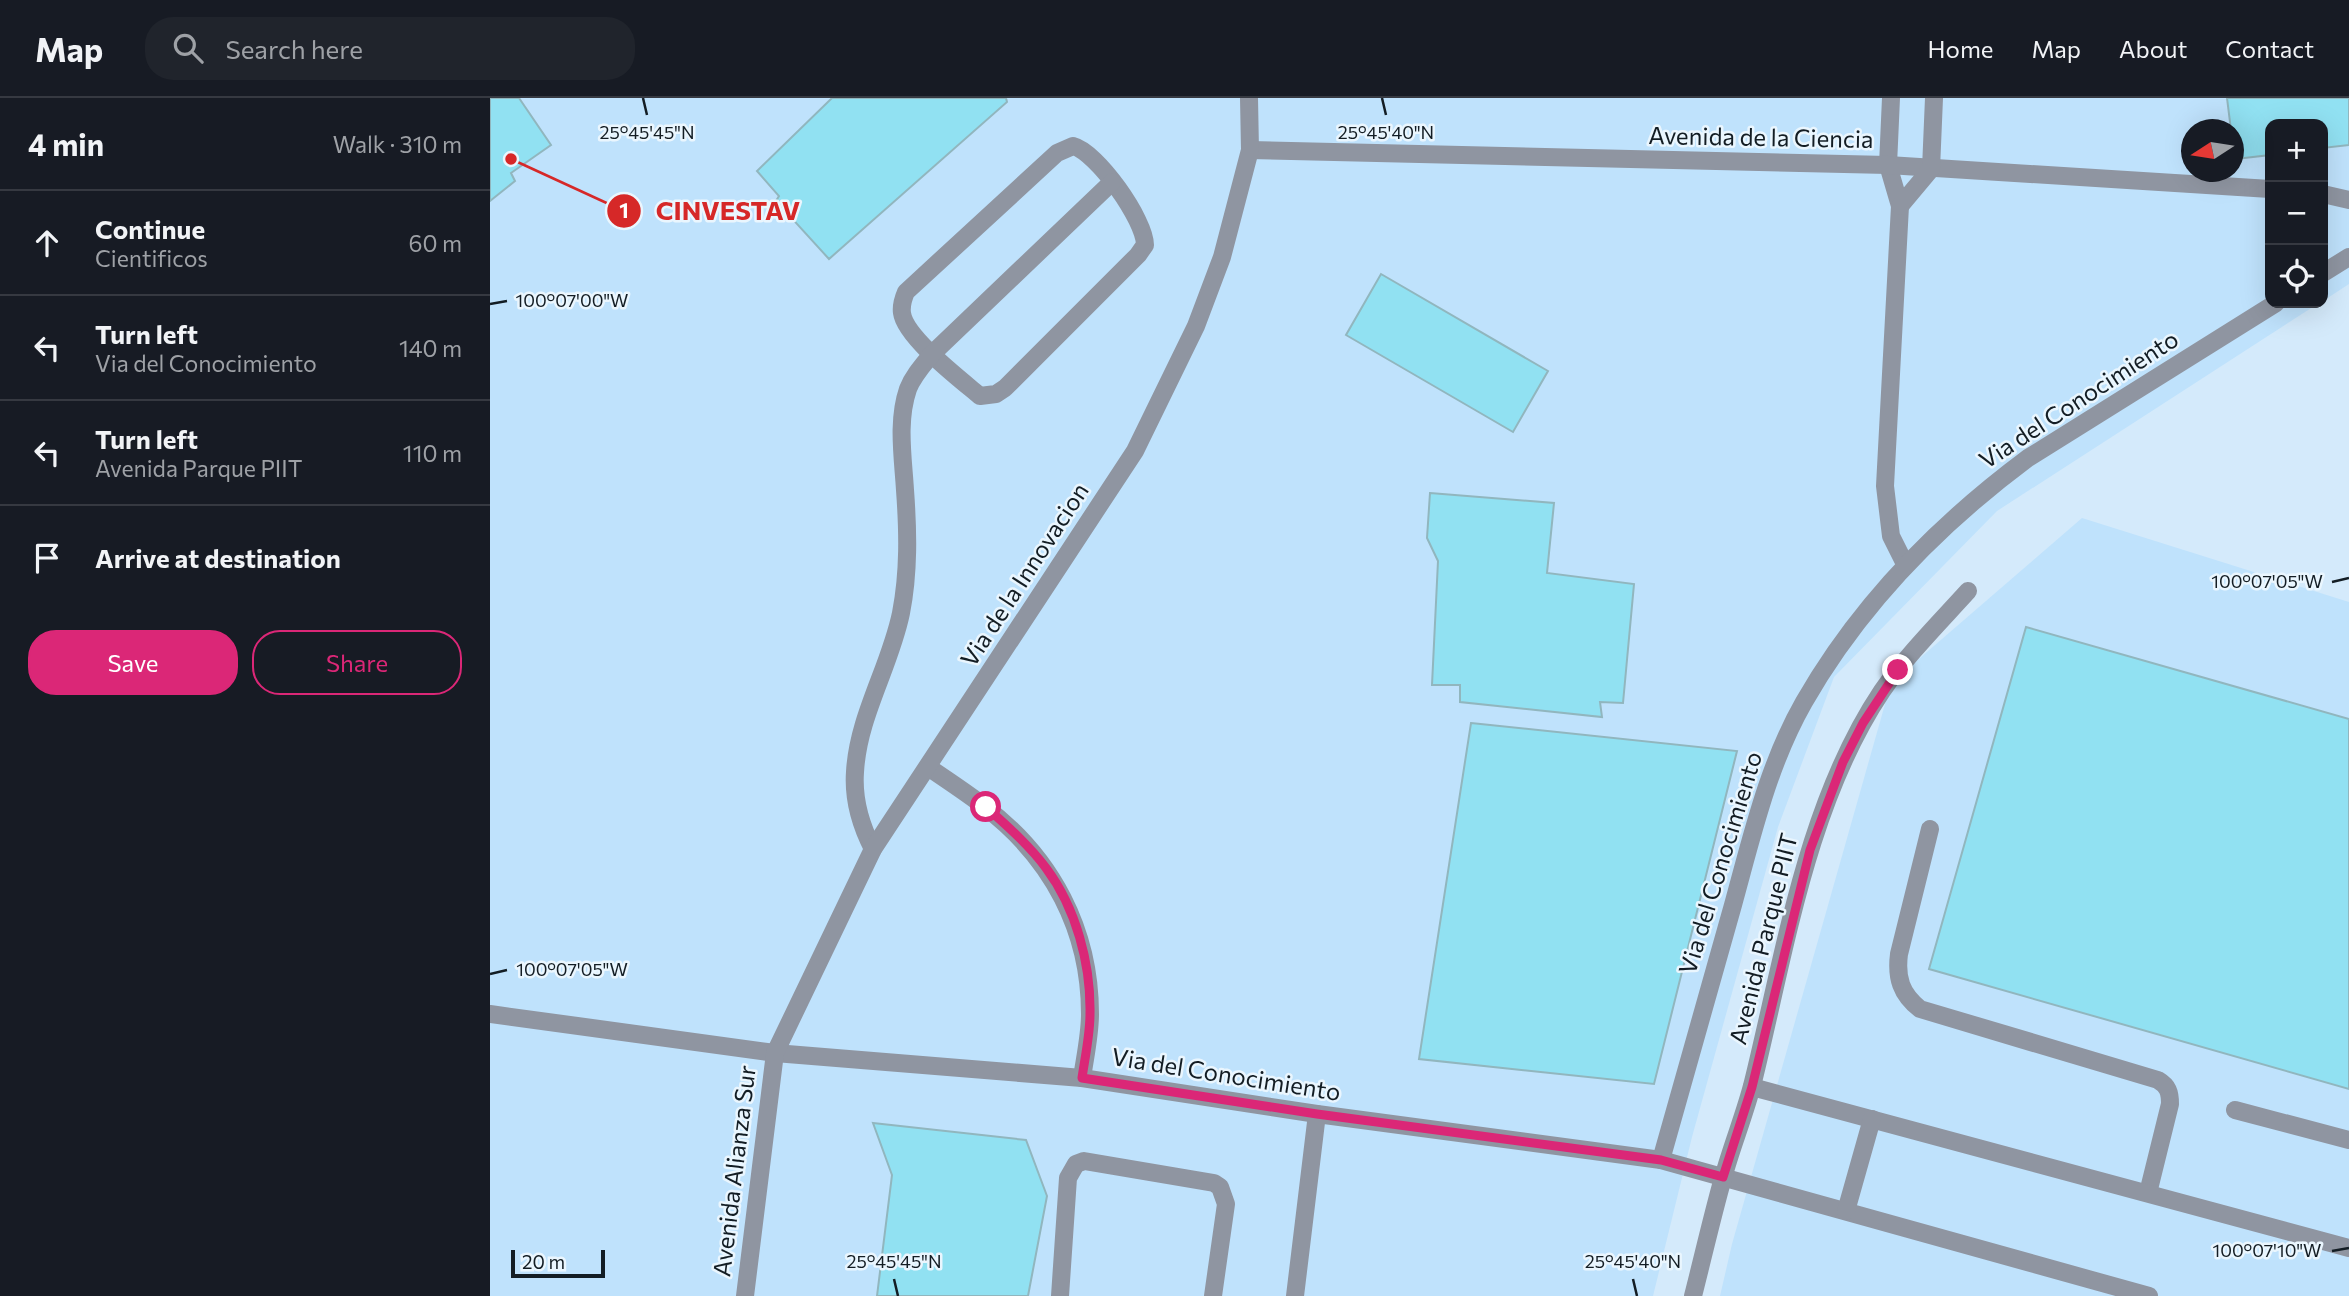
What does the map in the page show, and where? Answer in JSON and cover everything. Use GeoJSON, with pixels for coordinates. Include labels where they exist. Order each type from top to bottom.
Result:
{"type":"FeatureCollection","features":[{"type":"Feature","properties":{"kind":"street","name":"Via de la Innovacion"},"geometry":{"type":"LineString","coordinates":[[775,1053],[873,849],[1135,451],[1196,326],[1222,257],[1251,150],[1249,98]]}},
{"type":"Feature","properties":{"kind":"street"},"geometry":{"type":"LineString","coordinates":[[1891,98],[1888,165],[1900,206],[1885,486],[1891,536],[1905,564]]}},
{"type":"Feature","properties":{"kind":"street"},"geometry":{"type":"LineString","coordinates":[[1900,206],[1931,169],[1934,98]]}},
{"type":"Feature","properties":{"kind":"street"},"geometry":{"type":"LineString","coordinates":[[1073,146],[1084,150],[1112,182],[1141,225],[1145,238],[1143,250],[996,394],[980,396],[932,354],[904,321],[902,306],[906,292],[1057,153],[1073,146]]}},
{"type":"Feature","properties":{"kind":"street","name":"Avenida de la Ciencia"},"geometry":{"type":"LineString","coordinates":[[1251,150],[1888,165],[2265,189]]}},
{"type":"Feature","properties":{"kind":"street"},"geometry":{"type":"LineString","coordinates":[[873,849],[861,824],[856,805],[857,755],[861,736],[892,650],[901,611],[907,560],[902,434],[908,388],[918,370],[932,354],[1112,182]]}},
{"type":"Feature","properties":{"kind":"street"},"geometry":{"type":"LineString","coordinates":[[2328,195],[2349,200]]}},
{"type":"Feature","properties":{"kind":"street"},"geometry":{"type":"LineString","coordinates":[[2328,270],[2349,257]]}},
{"type":"Feature","properties":{"kind":"street","name":"Via del Conocimiento"},"geometry":{"type":"LineString","coordinates":[[1661,1160],[1775,763],[1803,703],[1854,625],[1905,564],[1963,509],[2028,458],[2268,308]]}},
{"type":"Feature","properties":{"kind":"street","name":"Avenida Parque PIIT"},"geometry":{"type":"LineString","coordinates":[[1693,1296],[1723,1177],[1752,1087],[1810,850],[1843,762],[1863,723],[1898,670],[1968,591]]}},
{"type":"Feature","properties":{"kind":"street"},"geometry":{"type":"LineString","coordinates":[[928,767],[986,807],[1019,836],[1046,869],[1066,900],[1079,938],[1088,988],[1090,1015],[1082,1078]]}},
{"type":"Feature","properties":{"kind":"street"},"geometry":{"type":"LineString","coordinates":[[1930,829],[1899,954],[1897,970],[1904,993],[1920,1009],[2165,1084],[2170,1093],[2170,1104],[2148,1193]]}},
{"type":"Feature","properties":{"kind":"street","name":"Via del Conocimiento"},"geometry":{"type":"LineString","coordinates":[[490,1014],[775,1053],[1082,1078],[1317,1114],[1661,1160],[2149,1296]]}},
{"type":"Feature","properties":{"kind":"street","name":"Avenida Alianza Sur"},"geometry":{"type":"LineString","coordinates":[[745,1296],[775,1053]]}},
{"type":"Feature","properties":{"kind":"street"},"geometry":{"type":"LineString","coordinates":[[1752,1087],[2349,1248]]}},
{"type":"Feature","properties":{"kind":"street"},"geometry":{"type":"LineString","coordinates":[[2235,1110],[2349,1140]]}},
{"type":"Feature","properties":{"kind":"street"},"geometry":{"type":"LineString","coordinates":[[1295,1296],[1317,1114]]}},
{"type":"Feature","properties":{"kind":"street"},"geometry":{"type":"LineString","coordinates":[[1846,1211],[1872,1119]]}},
{"type":"Feature","properties":{"kind":"street"},"geometry":{"type":"LineString","coordinates":[[1060,1296],[1068,1178],[1076,1164],[1084,1161],[1214,1183],[1220,1188],[1226,1204],[1213,1296]]}},
{"type":"Feature","properties":{"kind":"shaded area"},"geometry":{"type":"Polygon","coordinates":[[[490,98],[2349,98],[2349,284],[2328,298],[2328,119],[2265,119],[2265,308],[2311,308],[1997,511],[1834,677],[1778,827],[1692,1137],[1653,1296],[490,1296],[490,98]]]}},
{"type":"Feature","properties":{"kind":"shaded area"},"geometry":{"type":"Polygon","coordinates":[[[2082,518],[2349,602],[2349,1296],[1720,1296],[1732,1244],[1891,683],[2082,518]]]}},
{"type":"Feature","properties":{"kind":"building"},"geometry":{"type":"Polygon","coordinates":[[[490,98],[519,98],[551,145],[511,173],[515,181],[490,201],[490,98]]]}},
{"type":"Feature","properties":{"kind":"building"},"geometry":{"type":"Polygon","coordinates":[[[832,98],[1006,98],[1007,102],[829,259],[776,201],[779,196],[757,171],[832,98]]]}},
{"type":"Feature","properties":{"kind":"building"},"geometry":{"type":"Polygon","coordinates":[[[2227,98],[2349,98],[2349,145],[2328,147],[2328,119],[2265,119],[2265,156],[2244,158],[2244,119],[2230,119],[2227,98]]]}},
{"type":"Feature","properties":{"kind":"building"},"geometry":{"type":"Polygon","coordinates":[[[1381,274],[1548,371],[1513,432],[1346,335],[1381,274]]]}},
{"type":"Feature","properties":{"kind":"building"},"geometry":{"type":"Polygon","coordinates":[[[1430,493],[1554,503],[1547,573],[1634,584],[1623,703],[1600,702],[1602,717],[1460,702],[1460,685],[1432,685],[1438,561],[1427,538],[1430,493]]]}},
{"type":"Feature","properties":{"kind":"building"},"geometry":{"type":"Polygon","coordinates":[[[2026,627],[2349,719],[2349,1089],[1929,969],[2026,627]]]}},
{"type":"Feature","properties":{"kind":"building"},"geometry":{"type":"Polygon","coordinates":[[[1471,723],[1737,751],[1654,1084],[1419,1059],[1471,723]]]}},
{"type":"Feature","properties":{"kind":"building"},"geometry":{"type":"Polygon","coordinates":[[[873,1123],[1026,1140],[1047,1196],[1028,1296],[877,1296],[892,1175],[873,1123]]]}},
{"type":"Feature","properties":{"kind":"place","name":"CINVESTAV"},"geometry":{"type":"Point","coordinates":[511,159]}},
{"type":"Feature","properties":{"kind":"route"},"geometry":{"type":"LineString","coordinates":[[986,807],[1019,836],[1046,869],[1066,900],[1079,938],[1087,975],[1090,1015],[1082,1078],[1317,1114],[1661,1160],[1723,1177],[1752,1087],[1810,850],[1825,806],[1863,723],[1898,670]]}}]}
